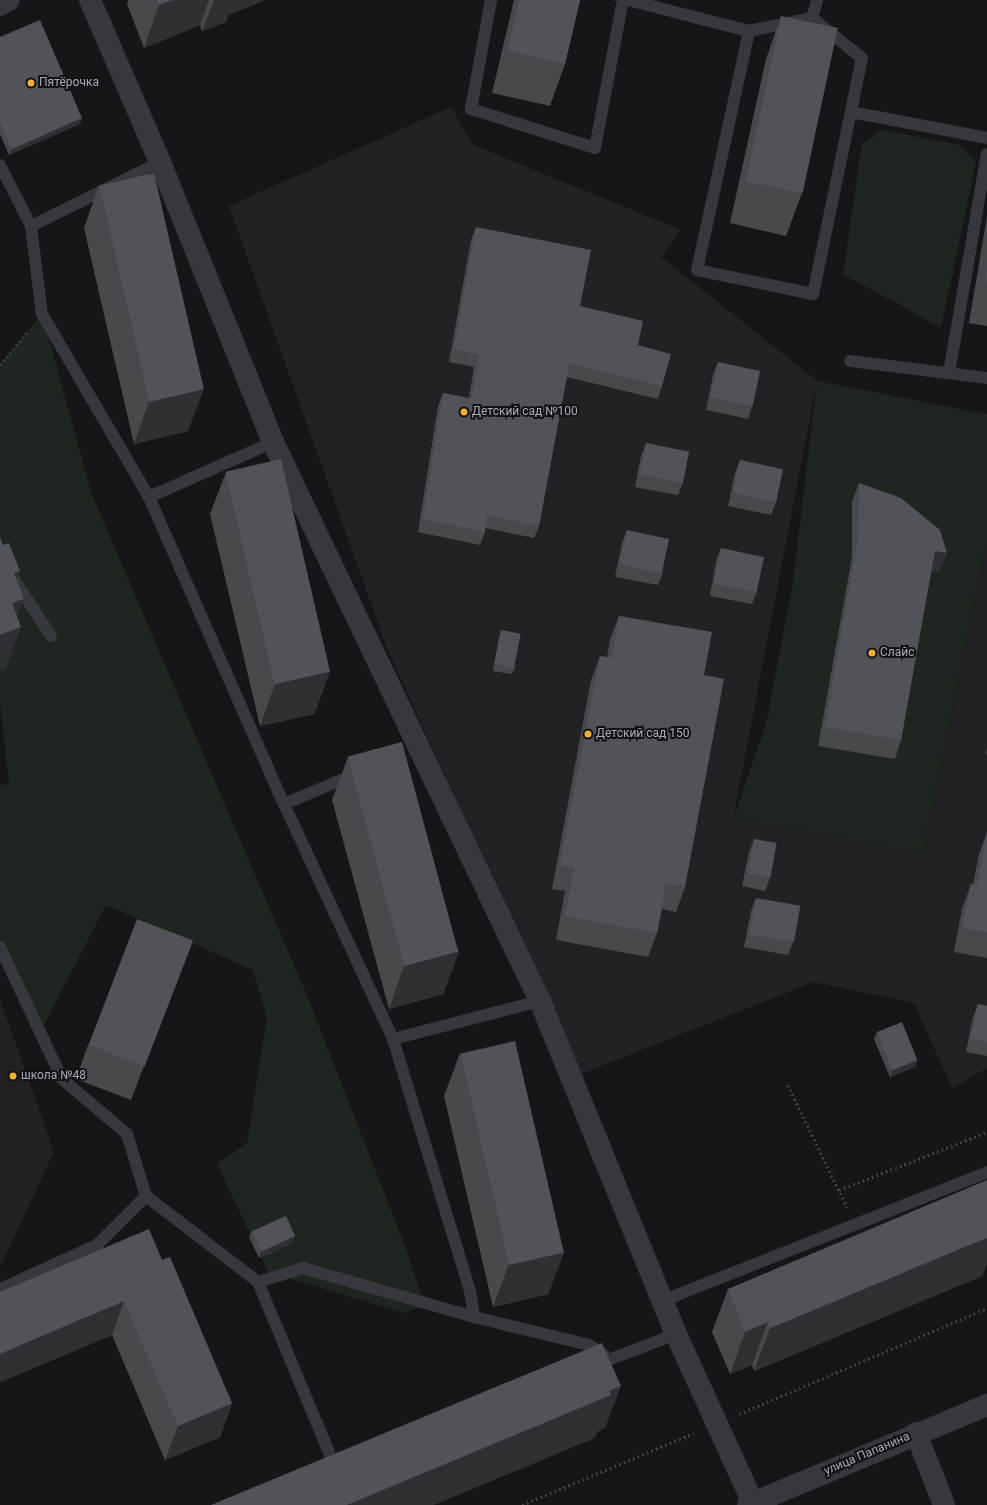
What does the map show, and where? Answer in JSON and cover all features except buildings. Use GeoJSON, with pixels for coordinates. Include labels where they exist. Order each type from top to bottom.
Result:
{"type":"FeatureCollection","features":[{"type":"Feature","properties":{"kind":"street"},"geometry":{"type":"LineString","coordinates":[[0,5],[9,0]]}},
{"type":"Feature","properties":{"kind":"street"},"geometry":{"type":"LineString","coordinates":[[90,0],[160,162],[273,442],[413,750],[540,1002],[662,1301],[717,1424],[750,1504]]}},
{"type":"Feature","properties":{"kind":"street","name":"улица Папанина"},"geometry":{"type":"LineString","coordinates":[[750,1504],[916,1433],[987,1405]]}},
{"type":"Feature","properties":{"kind":"street"},"geometry":{"type":"LineString","coordinates":[[916,1433],[944,1505]]}},
{"type":"Feature","properties":{"kind":"lane"},"geometry":{"type":"LineString","coordinates":[[490,0],[471,109],[595,148],[623,0]]}},
{"type":"Feature","properties":{"kind":"lane"},"geometry":{"type":"LineString","coordinates":[[628,0],[749,31],[812,18]]}},
{"type":"Feature","properties":{"kind":"lane"},"geometry":{"type":"LineString","coordinates":[[812,18],[818,0]]}},
{"type":"Feature","properties":{"kind":"lane"},"geometry":{"type":"LineString","coordinates":[[749,31],[697,270],[813,294],[862,58],[812,18]]}},
{"type":"Feature","properties":{"kind":"lane"},"geometry":{"type":"LineString","coordinates":[[851,112],[987,138]]}},
{"type":"Feature","properties":{"kind":"lane"},"geometry":{"type":"LineString","coordinates":[[949,373],[987,154]]}},
{"type":"Feature","properties":{"kind":"lane"},"geometry":{"type":"LineString","coordinates":[[31,226],[160,162]]}},
{"type":"Feature","properties":{"kind":"lane"},"geometry":{"type":"LineString","coordinates":[[0,164],[31,226],[42,314],[149,497],[284,804],[393,1039],[470,1291],[474,1317]]}},
{"type":"Feature","properties":{"kind":"lane"},"geometry":{"type":"LineString","coordinates":[[850,361],[987,378]]}},
{"type":"Feature","properties":{"kind":"lane"},"geometry":{"type":"LineString","coordinates":[[149,497],[273,442]]}},
{"type":"Feature","properties":{"kind":"lane"},"geometry":{"type":"LineString","coordinates":[[0,558],[51,636]]}},
{"type":"Feature","properties":{"kind":"lane"},"geometry":{"type":"LineString","coordinates":[[284,804],[363,771]]}},
{"type":"Feature","properties":{"kind":"lane"},"geometry":{"type":"LineString","coordinates":[[0,947],[62,1079],[127,1134],[146,1196],[258,1282],[333,1462]]}},
{"type":"Feature","properties":{"kind":"lane"},"geometry":{"type":"LineString","coordinates":[[393,1039],[540,1002]]}},
{"type":"Feature","properties":{"kind":"lane"},"geometry":{"type":"LineString","coordinates":[[662,1301],[855,1223],[987,1172]]}},
{"type":"Feature","properties":{"kind":"lane"},"geometry":{"type":"LineString","coordinates":[[0,1289],[97,1245],[146,1196]]}},
{"type":"Feature","properties":{"kind":"lane"},"geometry":{"type":"LineString","coordinates":[[258,1282],[303,1268],[474,1317],[589,1345],[610,1359]]}},
{"type":"Feature","properties":{"kind":"lane"},"geometry":{"type":"LineString","coordinates":[[580,1370],[676,1334]]}},
{"type":"Feature","properties":{"kind":"lane"},"geometry":{"type":"LineString","coordinates":[[319,1468],[348,1457]]}},
{"type":"Feature","properties":{"kind":"path"},"geometry":{"type":"LineString","coordinates":[[0,365],[42,314]]}},
{"type":"Feature","properties":{"kind":"path"},"geometry":{"type":"LineString","coordinates":[[788,1085],[855,1223]]}},
{"type":"Feature","properties":{"kind":"path"},"geometry":{"type":"LineString","coordinates":[[839,1190],[987,1132]]}},
{"type":"Feature","properties":{"kind":"path"},"geometry":{"type":"LineString","coordinates":[[522,1505],[717,1424],[987,1308]]}},
{"type":"Feature","properties":{"kind":"shaded area","name":"Детский сад 150"},"geometry":{"type":"Polygon","coordinates":[[[451,107],[473,145],[681,230],[661,257],[817,381],[733,819],[923,855],[987,540],[987,1068],[952,1088],[914,1003],[813,982],[581,1074],[387,648],[229,206],[451,107]]]}},
{"type":"Feature","properties":{"kind":"shaded area"},"geometry":{"type":"Polygon","coordinates":[[[882,130],[960,145],[976,162],[941,328],[843,274],[862,143],[882,130]]]}},
{"type":"Feature","properties":{"kind":"shaded area"},"geometry":{"type":"Polygon","coordinates":[[[42,314],[92,495],[306,993],[405,1246],[424,1305],[404,1313],[268,1272],[217,1164],[247,1143],[267,1018],[253,970],[106,905],[42,1029],[0,947],[0,785],[9,784],[0,703],[0,365],[42,314]]]}},
{"type":"Feature","properties":{"kind":"shaded area","name":"Слайс"},"geometry":{"type":"Polygon","coordinates":[[[817,381],[987,414],[987,540],[923,855],[733,819],[766,724],[793,582],[817,381]]]}},
{"type":"Feature","properties":{"kind":"shaded area","name":"школа №48"},"geometry":{"type":"Polygon","coordinates":[[[0,999],[54,1152],[0,1267],[0,999]]]}},
{"type":"Feature","properties":{"kind":"place","name":"Пятёрочка"},"geometry":{"type":"Point","coordinates":[31,83]}},
{"type":"Feature","properties":{"kind":"place","name":"Детский сад №100"},"geometry":{"type":"Point","coordinates":[464,412]}},
{"type":"Feature","properties":{"kind":"place","name":"Слайс"},"geometry":{"type":"Point","coordinates":[872,653]}},
{"type":"Feature","properties":{"kind":"place","name":"Детский сад 150"},"geometry":{"type":"Point","coordinates":[588,734]}},
{"type":"Feature","properties":{"kind":"place","name":"школа №48"},"geometry":{"type":"Point","coordinates":[13,1076]}}]}
